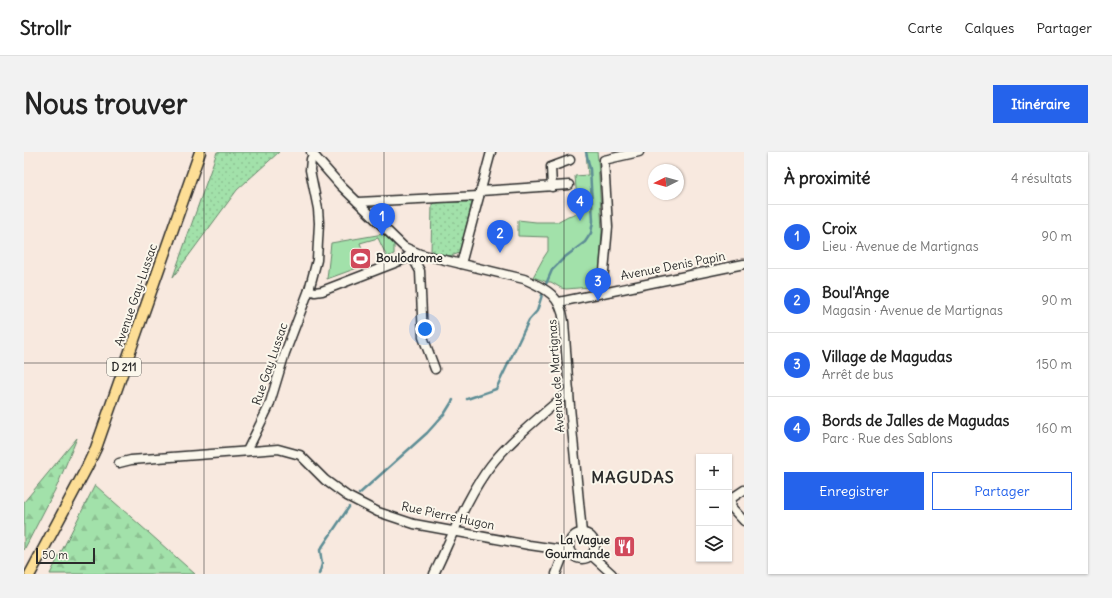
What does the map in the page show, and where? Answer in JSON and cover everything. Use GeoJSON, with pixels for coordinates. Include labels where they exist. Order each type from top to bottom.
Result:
{"type":"FeatureCollection","features":[{"type":"Feature","properties":{"kind":"main road","name":"Avenue Gay-Lussac"},"geometry":{"type":"LineString","coordinates":[[30,574],[88,467],[96,448],[200,152]]}},
{"type":"Feature","properties":{"kind":"street"},"geometry":{"type":"LineString","coordinates":[[461,264],[491,152]]}},
{"type":"Feature","properties":{"kind":"street"},"geometry":{"type":"LineString","coordinates":[[602,293],[608,227],[604,156],[639,152]]}},
{"type":"Feature","properties":{"kind":"street","name":"Avenue de Martignas"},"geometry":{"type":"LineString","coordinates":[[312,154],[410,254],[524,279],[543,288],[559,302],[563,312],[564,322],[582,533]]}},
{"type":"Feature","properties":{"kind":"street","name":"Rue Gay Lussac"},"geometry":{"type":"LineString","coordinates":[[247,451],[269,406],[285,354],[309,290],[317,260],[319,237],[318,209],[310,170],[312,154]]}},
{"type":"Feature","properties":{"kind":"street"},"geometry":{"type":"LineString","coordinates":[[552,187],[551,167],[570,160]]}},
{"type":"Feature","properties":{"kind":"street"},"geometry":{"type":"LineString","coordinates":[[358,202],[479,194],[569,185]]}},
{"type":"Feature","properties":{"kind":"street"},"geometry":{"type":"LineString","coordinates":[[309,290],[315,292],[322,291],[405,259],[410,254],[420,271],[423,337],[434,369]]}},
{"type":"Feature","properties":{"kind":"street","name":"Avenue Denis Papin"},"geometry":{"type":"LineString","coordinates":[[559,302],[744,264]]}},
{"type":"Feature","properties":{"kind":"street"},"geometry":{"type":"LineString","coordinates":[[434,574],[473,494],[490,466],[504,450],[569,391]]}},
{"type":"Feature","properties":{"kind":"street","name":"Rue Pierre Hugon"},"geometry":{"type":"LineString","coordinates":[[247,451],[278,449],[300,455],[326,480],[347,496],[378,512],[414,524],[529,545],[566,549]]}},
{"type":"Feature","properties":{"kind":"street"},"geometry":{"type":"LineString","coordinates":[[119,463],[131,460],[247,451]]}},
{"type":"Feature","properties":{"kind":"street"},"geometry":{"type":"LineString","coordinates":[[744,490],[732,498],[731,507],[744,521]]}},
{"type":"Feature","properties":{"kind":"street"},"geometry":{"type":"LineString","coordinates":[[556,574],[566,549],[575,535],[582,533],[586,534],[593,539],[595,547],[591,555],[580,559],[573,556],[566,549]]}},
{"type":"Feature","properties":{"kind":"street"},"geometry":{"type":"LineString","coordinates":[[591,555],[612,574]]}},
{"type":"Feature","properties":{"kind":"green space"},"geometry":{"type":"Polygon","coordinates":[[[217,152],[279,152],[237,190],[173,277],[217,152]]]}},
{"type":"Feature","properties":{"kind":"green space"},"geometry":{"type":"Polygon","coordinates":[[[586,152],[597,152],[598,160],[602,231],[599,281],[590,287],[566,289],[561,288],[551,282],[533,277],[548,251],[548,237],[518,236],[518,220],[557,222],[578,213],[575,176],[588,175],[586,152]]]}},
{"type":"Feature","properties":{"kind":"green space"},"geometry":{"type":"Polygon","coordinates":[[[441,202],[472,203],[460,252],[457,254],[446,255],[431,252],[432,204],[441,202]]]}},
{"type":"Feature","properties":{"kind":"green space"},"geometry":{"type":"Polygon","coordinates":[[[383,234],[394,244],[394,254],[387,257],[378,238],[360,243],[368,264],[327,279],[331,243],[383,234]]]}},
{"type":"Feature","properties":{"kind":"green space"},"geometry":{"type":"Polygon","coordinates":[[[77,438],[57,486],[24,550],[24,502],[77,438]]]}},
{"type":"Feature","properties":{"kind":"green space"},"geometry":{"type":"Polygon","coordinates":[[[95,485],[195,574],[50,574],[95,485]]]}},
{"type":"Feature","properties":{"kind":"waterway"},"geometry":{"type":"LineString","coordinates":[[546,284],[552,270],[565,257],[585,242],[591,233],[593,221],[590,169],[586,152]]}},
{"type":"Feature","properties":{"kind":"waterway"},"geometry":{"type":"LineString","coordinates":[[467,399],[496,389],[529,320],[537,311],[542,295]]}},
{"type":"Feature","properties":{"kind":"waterway"},"geometry":{"type":"LineString","coordinates":[[359,494],[427,433],[445,413],[453,400]]}},
{"type":"Feature","properties":{"kind":"waterway"},"geometry":{"type":"LineString","coordinates":[[319,574],[322,564],[320,550],[349,507]]}},
{"type":"Feature","properties":{"kind":"place","name":"Bords de Jalles de Magudas"},"geometry":{"type":"Point","coordinates":[580,221]}},
{"type":"Feature","properties":{"kind":"place","name":"Croix"},"geometry":{"type":"Point","coordinates":[382,236]}},
{"type":"Feature","properties":{"kind":"place","name":"Boul'Ange"},"geometry":{"type":"Point","coordinates":[500,253]}},
{"type":"Feature","properties":{"kind":"place","name":"Boulodrome"},"geometry":{"type":"Point","coordinates":[360,258]}},
{"type":"Feature","properties":{"kind":"place","name":"Village de Magudas"},"geometry":{"type":"Point","coordinates":[598,301]}},
{"type":"Feature","properties":{"kind":"place","name":"La Vague Gourmande"},"geometry":{"type":"Point","coordinates":[625,547]}},
{"type":"Feature","properties":{"kind":"district","name":"MAGUDAS"},"geometry":{"type":"Point","coordinates":[633,477]}}]}
